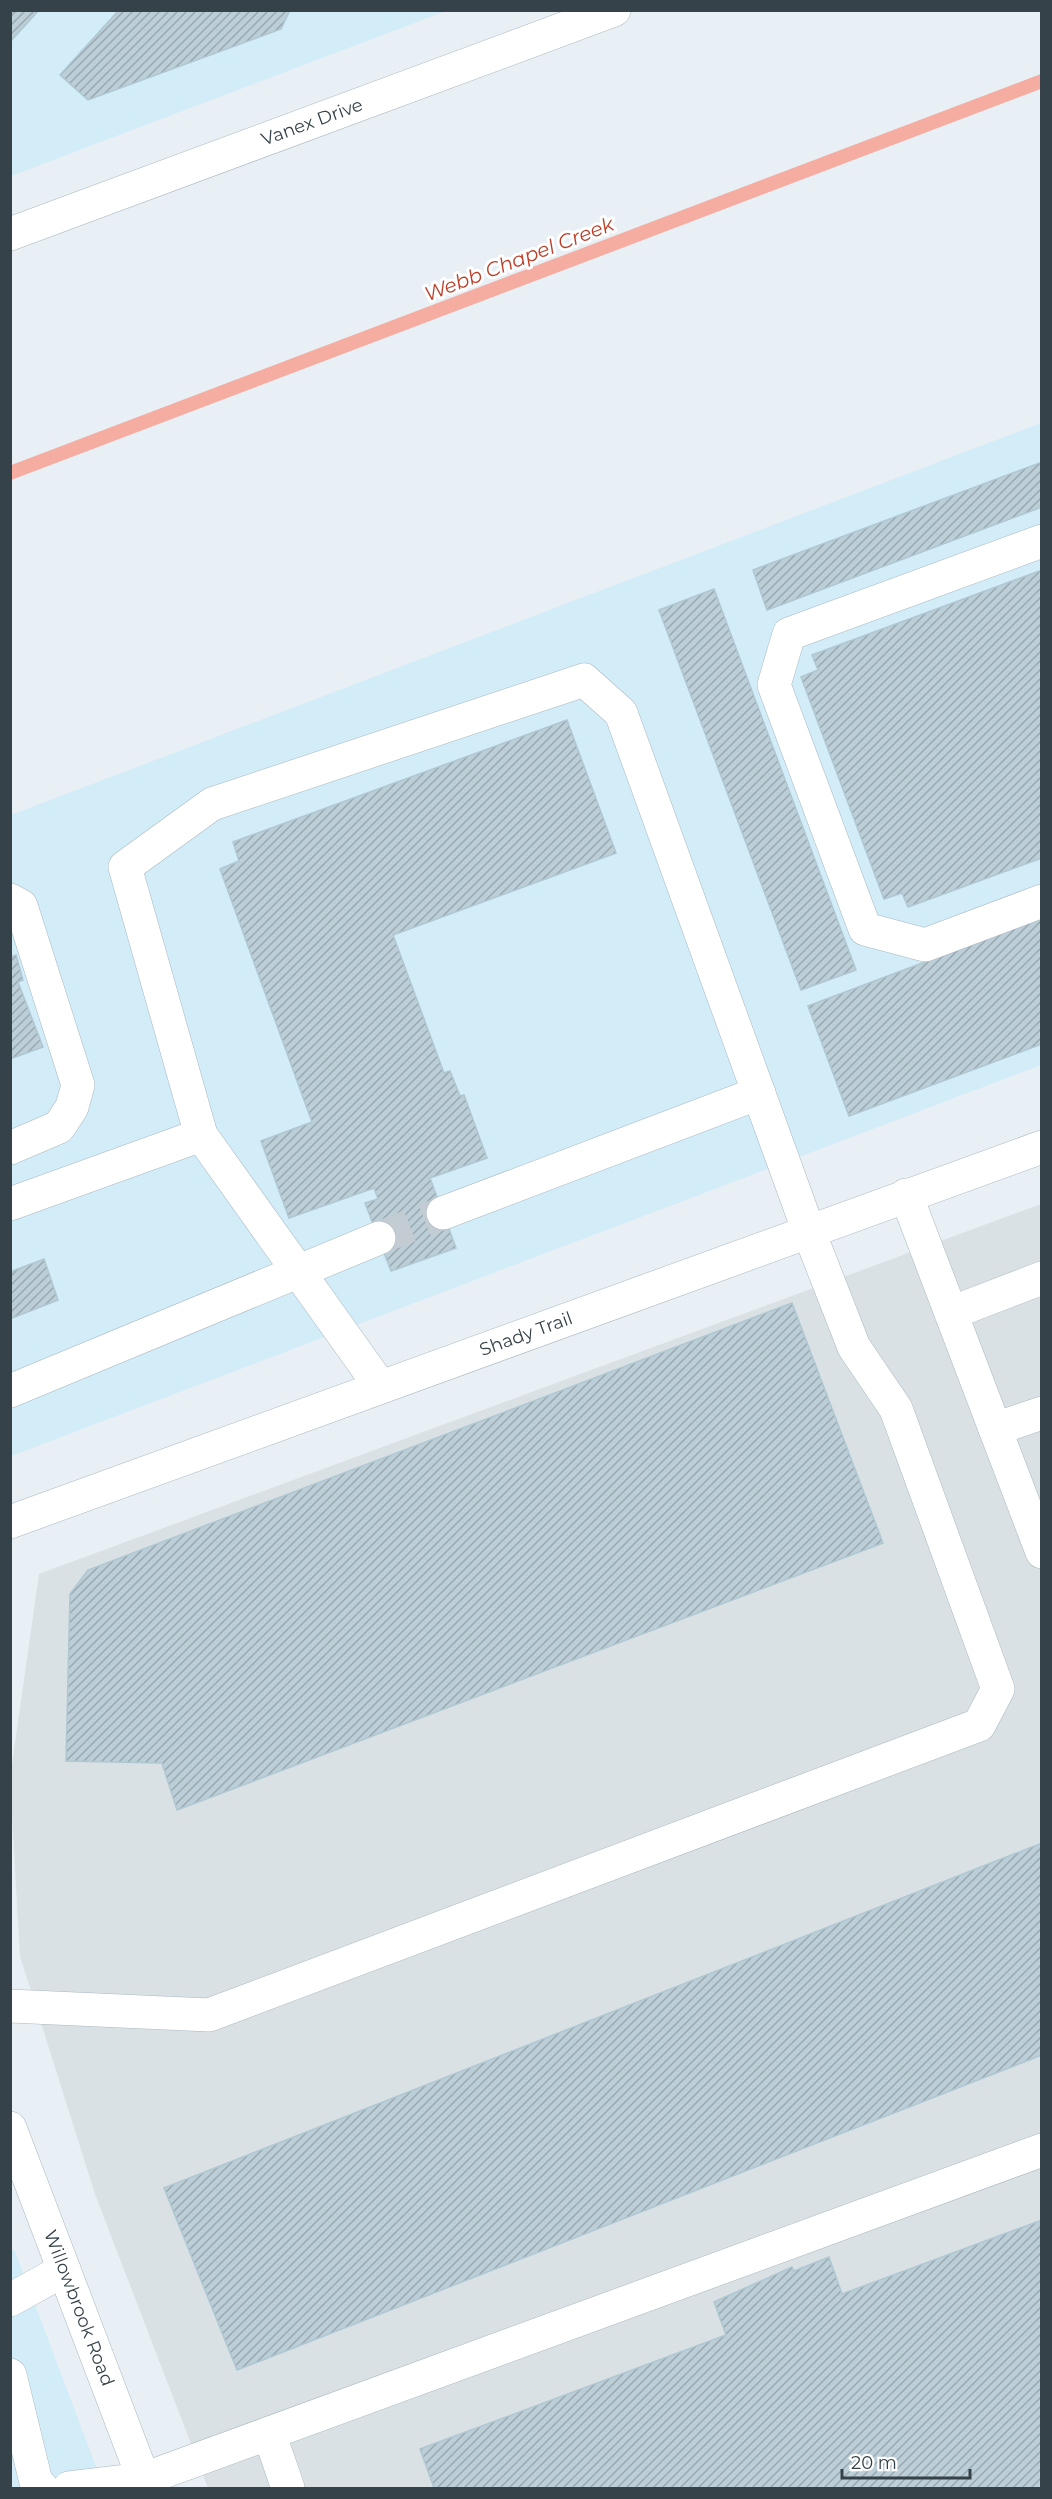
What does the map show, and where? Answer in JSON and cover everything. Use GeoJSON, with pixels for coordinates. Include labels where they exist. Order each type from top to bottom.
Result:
{"type":"FeatureCollection","features":[{"type":"Feature","properties":{"kind":"street","name":"Vanex Drive"},"geometry":{"type":"LineString","coordinates":[[10,234],[575,17],[614,10]]}},
{"type":"Feature","properties":{"kind":"street"},"geometry":{"type":"LineString","coordinates":[[1041,541],[789,634],[774,685],[865,929],[925,945],[1041,901]]}},
{"type":"Feature","properties":{"kind":"street"},"geometry":{"type":"LineString","coordinates":[[10,2006],[209,2015],[979,1725],[998,1689],[896,1408],[854,1347],[809,1232],[621,713],[584,680],[212,804],[125,867],[201,1135],[380,1386]]}},
{"type":"Feature","properties":{"kind":"street"},"geometry":{"type":"LineString","coordinates":[[10,900],[21,906],[78,1085],[72,1107],[60,1127],[10,1148]]}},
{"type":"Feature","properties":{"kind":"street"},"geometry":{"type":"LineString","coordinates":[[444,1213],[759,1093]]}},
{"type":"Feature","properties":{"kind":"street"},"geometry":{"type":"LineString","coordinates":[[10,1204],[201,1135]]}},
{"type":"Feature","properties":{"kind":"street","name":"Shady Trail"},"geometry":{"type":"LineString","coordinates":[[11,1522],[1041,1147]]}},
{"type":"Feature","properties":{"kind":"street"},"geometry":{"type":"LineString","coordinates":[[906,1195],[1041,1552]]}},
{"type":"Feature","properties":{"kind":"street"},"geometry":{"type":"LineString","coordinates":[[10,1391],[379,1238]]}},
{"type":"Feature","properties":{"kind":"street"},"geometry":{"type":"LineString","coordinates":[[951,1312],[1041,1278]]}},
{"type":"Feature","properties":{"kind":"street"},"geometry":{"type":"LineString","coordinates":[[995,1429],[1041,1413]]}},
{"type":"Feature","properties":{"kind":"street","name":"Willowbrook Road"},"geometry":{"type":"LineString","coordinates":[[10,2128],[146,2484]]}},
{"type":"Feature","properties":{"kind":"street"},"geometry":{"type":"LineString","coordinates":[[69,2488],[146,2484],[269,2433],[1041,2150]]}},
{"type":"Feature","properties":{"kind":"street"},"geometry":{"type":"LineString","coordinates":[[10,2300],[64,2270]]}},
{"type":"Feature","properties":{"kind":"street"},"geometry":{"type":"LineString","coordinates":[[10,2375],[36,2482],[42,2488]]}},
{"type":"Feature","properties":{"kind":"street"},"geometry":{"type":"LineString","coordinates":[[269,2433],[288,2488]]}},
{"type":"Feature","properties":{"kind":"shaded area"},"geometry":{"type":"Polygon","coordinates":[[[11,11],[446,11],[11,176],[11,11]]]}},
{"type":"Feature","properties":{"kind":"shaded area"},"geometry":{"type":"Polygon","coordinates":[[[1041,423],[1041,1065],[11,1456],[11,815],[1041,423]]]}},
{"type":"Feature","properties":{"kind":"shaded area"},"geometry":{"type":"Polygon","coordinates":[[[1041,1204],[1041,2488],[208,2488],[95,2194],[20,1956],[10,1779],[39,1574],[1041,1204]]]}},
{"type":"Feature","properties":{"kind":"shaded area"},"geometry":{"type":"Polygon","coordinates":[[[14,2249],[104,2488],[11,2488],[10,2251],[14,2249]]]}},
{"type":"Feature","properties":{"kind":"building"},"geometry":{"type":"Polygon","coordinates":[[[10,10],[39,10],[10,42],[10,10]]]}},
{"type":"Feature","properties":{"kind":"building"},"geometry":{"type":"Polygon","coordinates":[[[119,10],[290,10],[281,29],[88,100],[60,75],[119,10]]]}},
{"type":"Feature","properties":{"kind":"building"},"geometry":{"type":"Polygon","coordinates":[[[1042,462],[1042,507],[767,610],[753,570],[1042,462]]]}},
{"type":"Feature","properties":{"kind":"building"},"geometry":{"type":"Polygon","coordinates":[[[1042,570],[1042,858],[908,907],[902,893],[884,899],[801,677],[818,670],[812,655],[1042,570]]]}},
{"type":"Feature","properties":{"kind":"building"},"geometry":{"type":"Polygon","coordinates":[[[714,589],[856,970],[801,990],[659,610],[714,589]]]}},
{"type":"Feature","properties":{"kind":"building"},"geometry":{"type":"Polygon","coordinates":[[[567,720],[616,853],[393,935],[444,1073],[450,1071],[460,1096],[464,1095],[487,1158],[430,1178],[456,1248],[391,1271],[365,1203],[378,1199],[374,1188],[289,1218],[261,1141],[312,1122],[220,869],[239,861],[233,842],[567,720]]]}},
{"type":"Feature","properties":{"kind":"building"},"geometry":{"type":"Polygon","coordinates":[[[1042,918],[1042,1044],[849,1116],[808,1006],[1042,918]]]}},
{"type":"Feature","properties":{"kind":"building"},"geometry":{"type":"Polygon","coordinates":[[[16,955],[23,980],[18,982],[43,1047],[10,1059],[10,957],[16,955]]]}},
{"type":"Feature","properties":{"kind":"building"},"geometry":{"type":"Polygon","coordinates":[[[44,1259],[58,1300],[10,1319],[10,1272],[44,1259]]]}},
{"type":"Feature","properties":{"kind":"building"},"geometry":{"type":"Polygon","coordinates":[[[792,1303],[883,1543],[177,1810],[162,1763],[66,1761],[70,1594],[88,1570],[792,1303]]]}},
{"type":"Feature","properties":{"kind":"building"},"geometry":{"type":"Polygon","coordinates":[[[1042,1843],[1042,2055],[237,2370],[164,2188],[1042,1843]]]}},
{"type":"Feature","properties":{"kind":"building"},"geometry":{"type":"Polygon","coordinates":[[[1042,2220],[1042,2488],[434,2488],[420,2449],[726,2335],[714,2302],[792,2267],[794,2271],[829,2257],[842,2294],[1042,2220]]]}},
{"type":"Feature","properties":{"kind":"waterway","name":"Webb Chapel Creek"},"geometry":{"type":"LineString","coordinates":[[10,473],[1042,81]]}},
{"type":"Feature","properties":{"kind":"tunnel"},"geometry":{"type":"LineString","coordinates":[[379,1238],[443,1213]]}}]}
